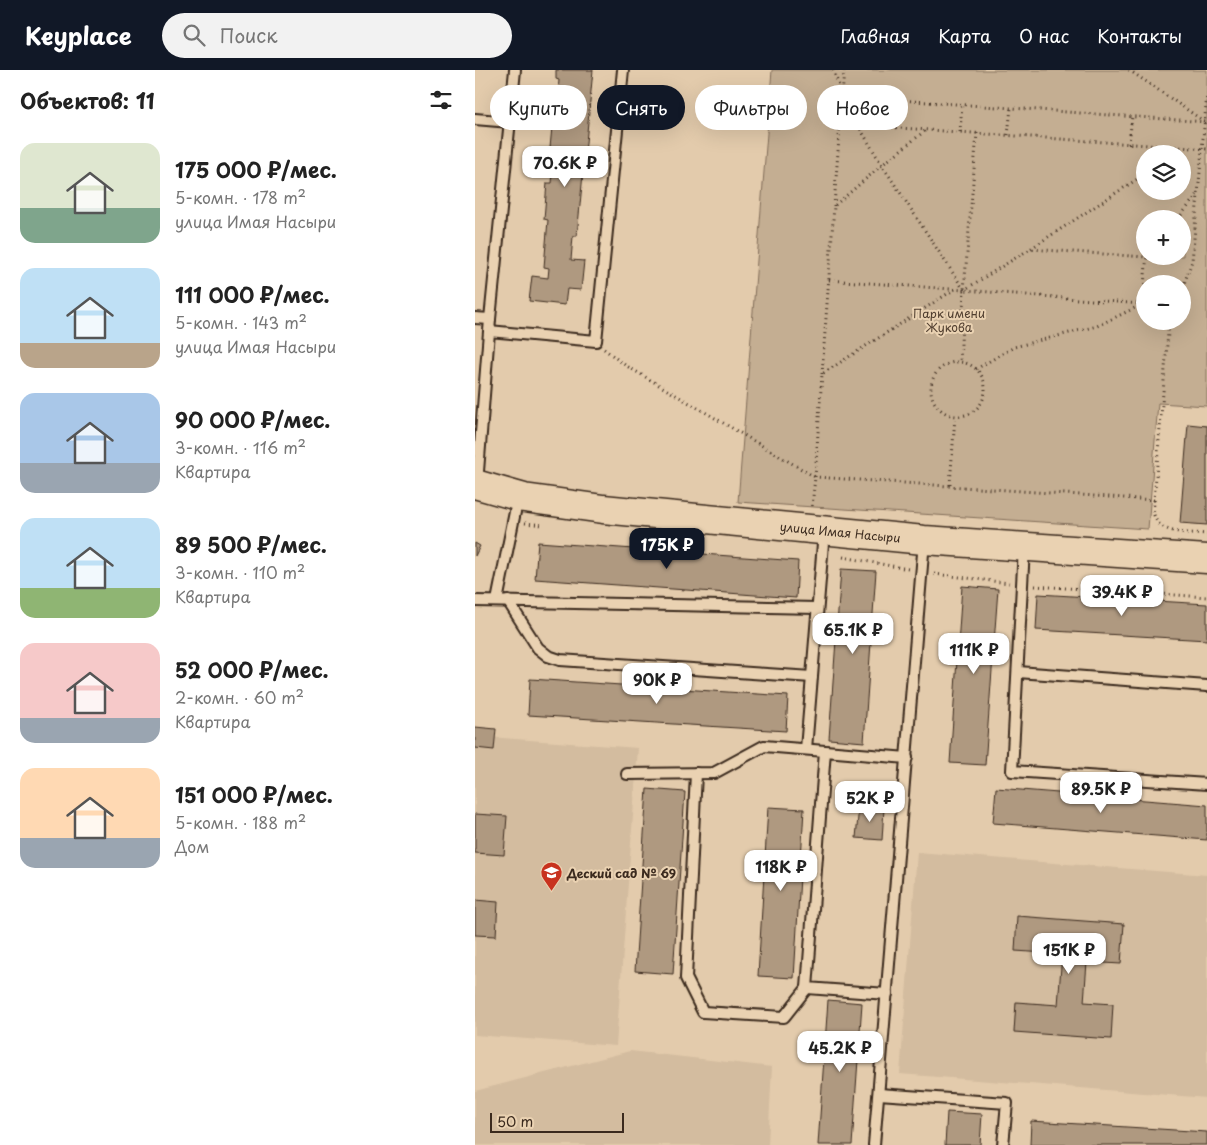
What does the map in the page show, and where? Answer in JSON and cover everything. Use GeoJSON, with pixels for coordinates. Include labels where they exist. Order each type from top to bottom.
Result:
{"type":"FeatureCollection","features":[{"type":"Feature","properties":{"kind":"street","name":"улица Имая Насыри"},"geometry":{"type":"LineString","coordinates":[[476,485],[516,508],[587,507],[819,532],[1024,548],[1207,559]]}},
{"type":"Feature","properties":{"kind":"lane"},"geometry":{"type":"LineString","coordinates":[[514,85],[515,70]]}},
{"type":"Feature","properties":{"kind":"lane"},"geometry":{"type":"LineString","coordinates":[[489,332],[596,341],[623,70]]}},
{"type":"Feature","properties":{"kind":"lane"},"geometry":{"type":"LineString","coordinates":[[475,119],[490,120]]}},
{"type":"Feature","properties":{"kind":"lane"},"geometry":{"type":"LineString","coordinates":[[476,485],[509,130]]}},
{"type":"Feature","properties":{"kind":"lane"},"geometry":{"type":"LineString","coordinates":[[475,318],[491,319]]}},
{"type":"Feature","properties":{"kind":"lane"},"geometry":{"type":"LineString","coordinates":[[497,601],[516,508]]}},
{"type":"Feature","properties":{"kind":"lane"},"geometry":{"type":"LineString","coordinates":[[806,749],[817,608],[819,532]]}},
{"type":"Feature","properties":{"kind":"lane"},"geometry":{"type":"LineString","coordinates":[[875,1145],[924,540]]}},
{"type":"Feature","properties":{"kind":"lane"},"geometry":{"type":"LineString","coordinates":[[1024,548],[1012,771],[1207,784]]}},
{"type":"Feature","properties":{"kind":"lane"},"geometry":{"type":"LineString","coordinates":[[475,601],[817,608]]}},
{"type":"Feature","properties":{"kind":"lane"},"geometry":{"type":"LineString","coordinates":[[508,601],[538,648],[548,656],[561,660],[812,677]]}},
{"type":"Feature","properties":{"kind":"lane"},"geometry":{"type":"LineString","coordinates":[[1018,672],[1207,686]]}},
{"type":"Feature","properties":{"kind":"lane"},"geometry":{"type":"LineString","coordinates":[[627,774],[714,773],[764,746],[907,758]]}},
{"type":"Feature","properties":{"kind":"lane"},"geometry":{"type":"LineString","coordinates":[[696,773],[685,978],[703,1012],[784,1017],[807,988],[825,751]]}},
{"type":"Feature","properties":{"kind":"lane"},"geometry":{"type":"LineString","coordinates":[[807,988],[887,994]]}},
{"type":"Feature","properties":{"kind":"lane"},"geometry":{"type":"LineString","coordinates":[[879,1094],[1007,1103],[1003,1145]]}},
{"type":"Feature","properties":{"kind":"path"},"geometry":{"type":"LineString","coordinates":[[833,70],[839,85]]}},
{"type":"Feature","properties":{"kind":"path"},"geometry":{"type":"LineString","coordinates":[[843,85],[844,70]]}},
{"type":"Feature","properties":{"kind":"path"},"geometry":{"type":"LineString","coordinates":[[1129,70],[1206,122]]}},
{"type":"Feature","properties":{"kind":"path"},"geometry":{"type":"LineString","coordinates":[[1187,275],[1192,260],[1198,195],[1205,149],[1207,94]]}},
{"type":"Feature","properties":{"kind":"path"},"geometry":{"type":"LineString","coordinates":[[908,101],[1206,122]]}},
{"type":"Feature","properties":{"kind":"path"},"geometry":{"type":"LineString","coordinates":[[960,132],[962,105]]}},
{"type":"Feature","properties":{"kind":"path"},"geometry":{"type":"LineString","coordinates":[[1008,135],[1011,108]]}},
{"type":"Feature","properties":{"kind":"path"},"geometry":{"type":"LineString","coordinates":[[1129,144],[1132,116]]}},
{"type":"Feature","properties":{"kind":"path"},"geometry":{"type":"LineString","coordinates":[[908,128],[1143,145]]}},
{"type":"Feature","properties":{"kind":"path"},"geometry":{"type":"LineString","coordinates":[[840,130],[815,477],[819,532],[921,572],[1023,585],[1207,596]]}},
{"type":"Feature","properties":{"kind":"path"},"geometry":{"type":"LineString","coordinates":[[860,130],[964,290]]}},
{"type":"Feature","properties":{"kind":"path"},"geometry":{"type":"LineString","coordinates":[[834,206],[927,130]]}},
{"type":"Feature","properties":{"kind":"path"},"geometry":{"type":"LineString","coordinates":[[960,362],[977,133]]}},
{"type":"Feature","properties":{"kind":"path"},"geometry":{"type":"LineString","coordinates":[[1191,148],[1205,149]]}},
{"type":"Feature","properties":{"kind":"path"},"geometry":{"type":"LineString","coordinates":[[964,290],[1136,180]]}},
{"type":"Feature","properties":{"kind":"path"},"geometry":{"type":"LineString","coordinates":[[1186,210],[1198,195]]}},
{"type":"Feature","properties":{"kind":"path"},"geometry":{"type":"LineString","coordinates":[[1030,248],[1136,256]]}},
{"type":"Feature","properties":{"kind":"path"},"geometry":{"type":"LineString","coordinates":[[829,280],[1136,304]]}},
{"type":"Feature","properties":{"kind":"path"},"geometry":{"type":"LineString","coordinates":[[822,374],[955,289]]}},
{"type":"Feature","properties":{"kind":"path"},"geometry":{"type":"LineString","coordinates":[[976,369],[1014,346],[1097,326],[1136,307]]}},
{"type":"Feature","properties":{"kind":"path"},"geometry":{"type":"LineString","coordinates":[[1168,330],[1154,500],[1155,516],[1161,526],[1171,531],[1207,534]]}},
{"type":"Feature","properties":{"kind":"path"},"geometry":{"type":"LineString","coordinates":[[596,341],[607,353],[625,365],[815,477],[1154,500]]}},
{"type":"Feature","properties":{"kind":"path"},"geometry":{"type":"LineString","coordinates":[[960,362],[973,366],[976,369],[984,380],[985,390],[984,398],[979,406],[973,412],[955,417],[939,410],[933,403],[930,385],[933,376],[939,369],[946,364],[960,362]]}},
{"type":"Feature","properties":{"kind":"path"},"geometry":{"type":"LineString","coordinates":[[950,485],[955,417]]}},
{"type":"Feature","properties":{"kind":"path"},"geometry":{"type":"LineString","coordinates":[[516,508],[522,523],[552,526]]}},
{"type":"Feature","properties":{"kind":"shaded area","name":"Деский сад № 69"},"geometry":{"type":"Polygon","coordinates":[[[475,736],[638,748],[616,1046],[475,1035],[475,736]]]}},
{"type":"Feature","properties":{"kind":"shaded area"},"geometry":{"type":"Polygon","coordinates":[[[917,852],[1207,875],[1207,1098],[900,1074],[917,852]]]}},
{"type":"Feature","properties":{"kind":"shaded area"},"geometry":{"type":"Polygon","coordinates":[[[630,1051],[772,1067],[768,1145],[475,1145],[475,1091],[630,1051]]]}},
{"type":"Feature","properties":{"kind":"green space","name":"Парк имени Жукова"},"geometry":{"type":"Polygon","coordinates":[[[772,70],[1207,70],[1207,406],[1158,403],[1148,529],[738,502],[767,130],[807,130],[807,85],[771,85],[772,70]]]}},
{"type":"Feature","properties":{"kind":"building"},"geometry":{"type":"Polygon","coordinates":[[[556,70],[593,70],[577,236],[573,236],[571,260],[584,261],[581,290],[567,289],[565,305],[529,301],[532,276],[548,278],[549,268],[544,267],[548,220],[544,219],[547,183],[552,183],[555,149],[550,148],[552,130],[587,130],[587,85],[559,85],[559,80],[556,79],[556,70]]]}},
{"type":"Feature","properties":{"kind":"building"},"geometry":{"type":"Polygon","coordinates":[[[1188,424],[1207,426],[1207,525],[1180,523],[1188,424]]]}},
{"type":"Feature","properties":{"kind":"building"},"geometry":{"type":"Polygon","coordinates":[[[538,542],[798,561],[796,598],[535,579],[538,542]]]}},
{"type":"Feature","properties":{"kind":"building"},"geometry":{"type":"Polygon","coordinates":[[[475,543],[480,546],[475,556],[475,543]]]}},
{"type":"Feature","properties":{"kind":"building"},"geometry":{"type":"Polygon","coordinates":[[[841,569],[876,571],[864,742],[829,739],[841,569]]]}},
{"type":"Feature","properties":{"kind":"building"},"geometry":{"type":"Polygon","coordinates":[[[962,586],[998,589],[985,765],[950,763],[962,586]]]}},
{"type":"Feature","properties":{"kind":"building"},"geometry":{"type":"Polygon","coordinates":[[[1038,594],[1207,604],[1207,640],[1036,630],[1038,594]]]}},
{"type":"Feature","properties":{"kind":"building"},"geometry":{"type":"Polygon","coordinates":[[[530,679],[788,696],[786,731],[528,715],[530,679]]]}},
{"type":"Feature","properties":{"kind":"building"},"geometry":{"type":"Polygon","coordinates":[[[475,727],[496,729],[494,750],[475,748],[475,727]]]}},
{"type":"Feature","properties":{"kind":"building"},"geometry":{"type":"Polygon","coordinates":[[[996,788],[1207,805],[1207,840],[993,823],[996,788]]]}},
{"type":"Feature","properties":{"kind":"building"},"geometry":{"type":"Polygon","coordinates":[[[647,789],[685,792],[673,974],[635,971],[647,789]]]}},
{"type":"Feature","properties":{"kind":"building"},"geometry":{"type":"Polygon","coordinates":[[[859,806],[884,808],[882,840],[856,838],[859,806]]]}},
{"type":"Feature","properties":{"kind":"building"},"geometry":{"type":"Polygon","coordinates":[[[768,807],[804,809],[794,978],[758,976],[768,807]]]}},
{"type":"Feature","properties":{"kind":"building"},"geometry":{"type":"Polygon","coordinates":[[[475,814],[507,816],[504,855],[475,853],[475,814]]]}},
{"type":"Feature","properties":{"kind":"building"},"geometry":{"type":"Polygon","coordinates":[[[475,900],[498,902],[496,936],[475,935],[475,900]]]}},
{"type":"Feature","properties":{"kind":"building"},"geometry":{"type":"Polygon","coordinates":[[[1017,916],[1124,924],[1121,964],[1087,962],[1084,1002],[1113,1004],[1111,1039],[1014,1032],[1016,1002],[1058,1005],[1062,954],[1015,951],[1017,916]]]}},
{"type":"Feature","properties":{"kind":"building"},"geometry":{"type":"Polygon","coordinates":[[[828,1000],[862,1003],[852,1145],[818,1145],[828,1000]]]}},
{"type":"Feature","properties":{"kind":"building"},"geometry":{"type":"Polygon","coordinates":[[[947,1112],[982,1114],[980,1145],[945,1145],[947,1112]]]}},
{"type":"Feature","properties":{"kind":"building"},"geometry":{"type":"Polygon","coordinates":[[[1031,1121],[1207,1132],[1207,1145],[1030,1145],[1031,1121]]]}},
{"type":"Feature","properties":{"kind":"place","name":"Деский сад № 69"},"geometry":{"type":"Point","coordinates":[551,892]}}]}
